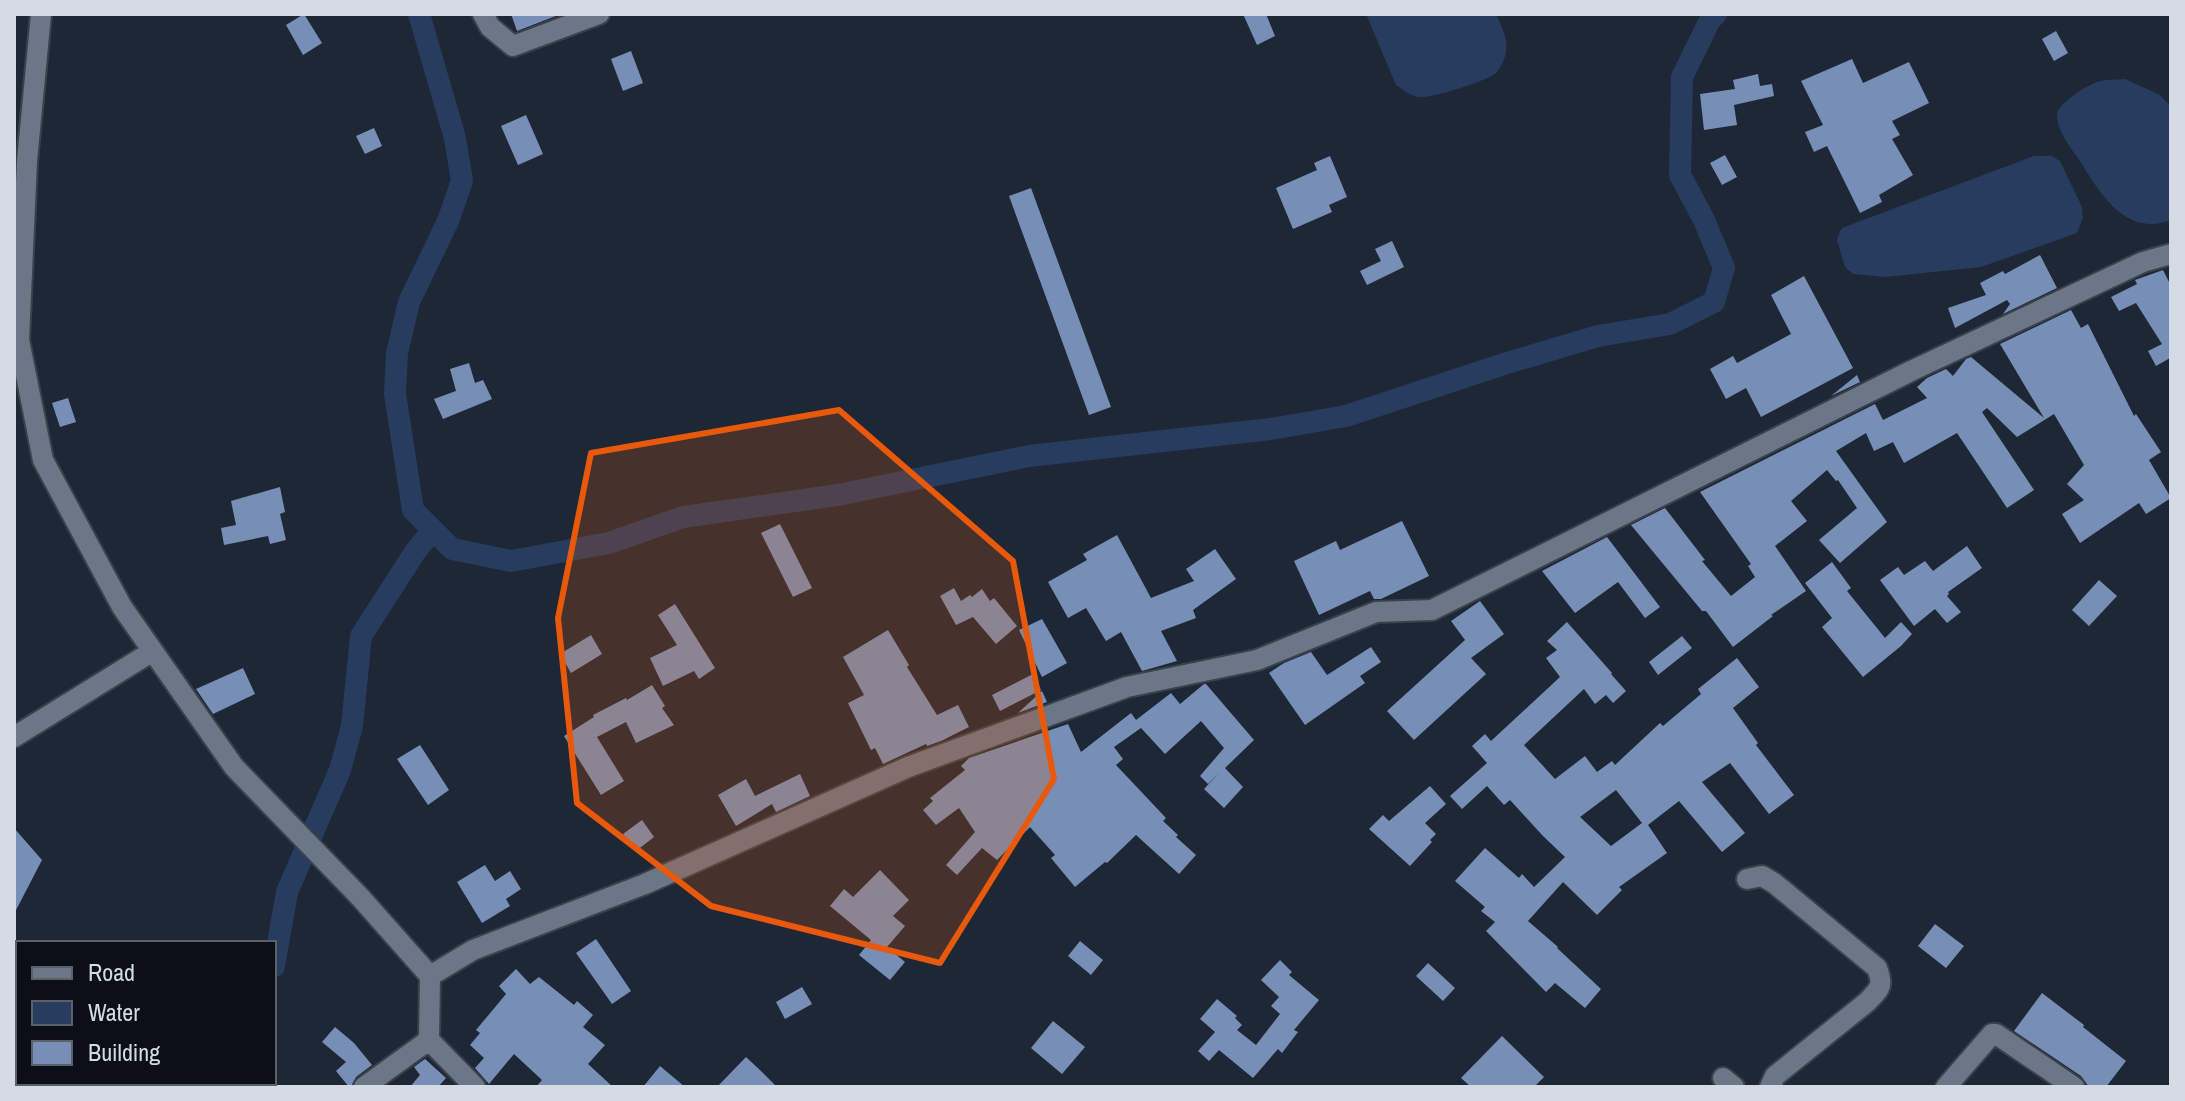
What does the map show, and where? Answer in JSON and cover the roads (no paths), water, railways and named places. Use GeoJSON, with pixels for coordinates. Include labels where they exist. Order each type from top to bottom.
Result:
{"type":"FeatureCollection","features":[{"type":"Feature","properties":{"kind":"street"},"geometry":{"type":"LineString","coordinates":[[41,14],[27,161],[19,340],[43,460],[122,607],[234,767],[360,897],[430,976],[429,1040],[475,1087]]}},
{"type":"Feature","properties":{"kind":"street"},"geometry":{"type":"LineString","coordinates":[[483,14],[490,27],[513,46],[599,14]]}},
{"type":"Feature","properties":{"kind":"street"},"geometry":{"type":"LineString","coordinates":[[430,976],[473,950],[645,884],[908,767],[1127,687],[1257,660],[1376,612],[1432,610],[1911,371],[2143,262],[2171,254]]}},
{"type":"Feature","properties":{"kind":"street"},"geometry":{"type":"LineString","coordinates":[[14,737],[153,651]]}},
{"type":"Feature","properties":{"kind":"street"},"geometry":{"type":"LineString","coordinates":[[1747,879],[1762,876],[1774,883],[1877,968],[1882,980],[1880,988],[1867,1002],[1775,1076],[1770,1087]]}},
{"type":"Feature","properties":{"kind":"street"},"geometry":{"type":"LineString","coordinates":[[1946,1087],[1992,1034],[1996,1034],[2074,1087]]}},
{"type":"Feature","properties":{"kind":"street"},"geometry":{"type":"LineString","coordinates":[[364,1087],[429,1040]]}},
{"type":"Feature","properties":{"kind":"water"},"geometry":{"type":"Polygon","coordinates":[[[1366,14],[1496,14],[1504,32],[1506,53],[1496,73],[1482,80],[1458,89],[1418,97],[1396,85],[1366,14]]]}},
{"type":"Feature","properties":{"kind":"water"},"geometry":{"type":"Polygon","coordinates":[[[2125,79],[2160,95],[2171,107],[2171,220],[2140,223],[2115,208],[2095,184],[2059,126],[2059,109],[2075,94],[2100,81],[2125,79]]]}},
{"type":"Feature","properties":{"kind":"water"},"geometry":{"type":"Polygon","coordinates":[[[2034,156],[2052,156],[2060,161],[2082,207],[2083,218],[2077,233],[1981,267],[1886,277],[1853,274],[1845,267],[1837,240],[1842,228],[2034,156]]]}},
{"type":"Feature","properties":{"kind":"waterway"},"geometry":{"type":"LineString","coordinates":[[419,14],[455,138],[462,181],[448,221],[409,302],[397,353],[395,394],[413,510],[452,549],[511,561],[609,543],[683,517],[838,495],[1029,456],[1271,429],[1346,416],[1598,336],[1670,324],[1714,302],[1724,268],[1704,220],[1680,175],[1682,77],[1710,20],[1716,14]]}},
{"type":"Feature","properties":{"kind":"waterway"},"geometry":{"type":"LineString","coordinates":[[276,955],[287,892],[340,770],[352,726],[361,636],[415,552],[433,530]]}}]}
